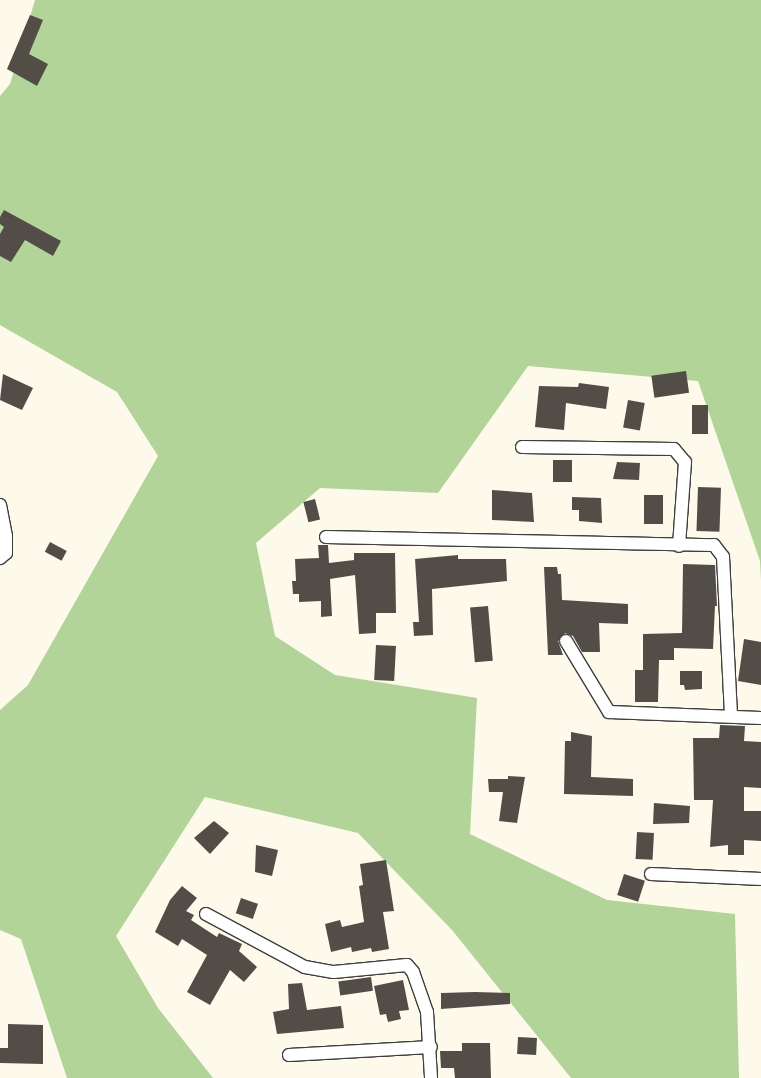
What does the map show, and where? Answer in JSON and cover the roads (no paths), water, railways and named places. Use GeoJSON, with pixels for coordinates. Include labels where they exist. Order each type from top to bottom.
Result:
{"type":"FeatureCollection","features":[{"type":"Feature","properties":{"kind":"street"},"geometry":{"type":"LineString","coordinates":[[522,447],[674,449],[685,462],[680,546]]}},
{"type":"Feature","properties":{"kind":"street"},"geometry":{"type":"LineString","coordinates":[[0,505],[6,536],[6,552],[0,558]]}},
{"type":"Feature","properties":{"kind":"street"},"geometry":{"type":"LineString","coordinates":[[326,537],[680,546],[714,545],[721,550],[730,715]]}},
{"type":"Feature","properties":{"kind":"street"},"geometry":{"type":"LineString","coordinates":[[566,641],[610,712],[730,715],[761,718]]}},
{"type":"Feature","properties":{"kind":"street"},"geometry":{"type":"LineString","coordinates":[[651,874],[761,879]]}},
{"type":"Feature","properties":{"kind":"street"},"geometry":{"type":"LineString","coordinates":[[206,914],[305,967],[334,972],[407,965],[413,972],[427,1012],[431,1048],[431,1078]]}},
{"type":"Feature","properties":{"kind":"street"},"geometry":{"type":"LineString","coordinates":[[289,1055],[431,1048]]}}]}
